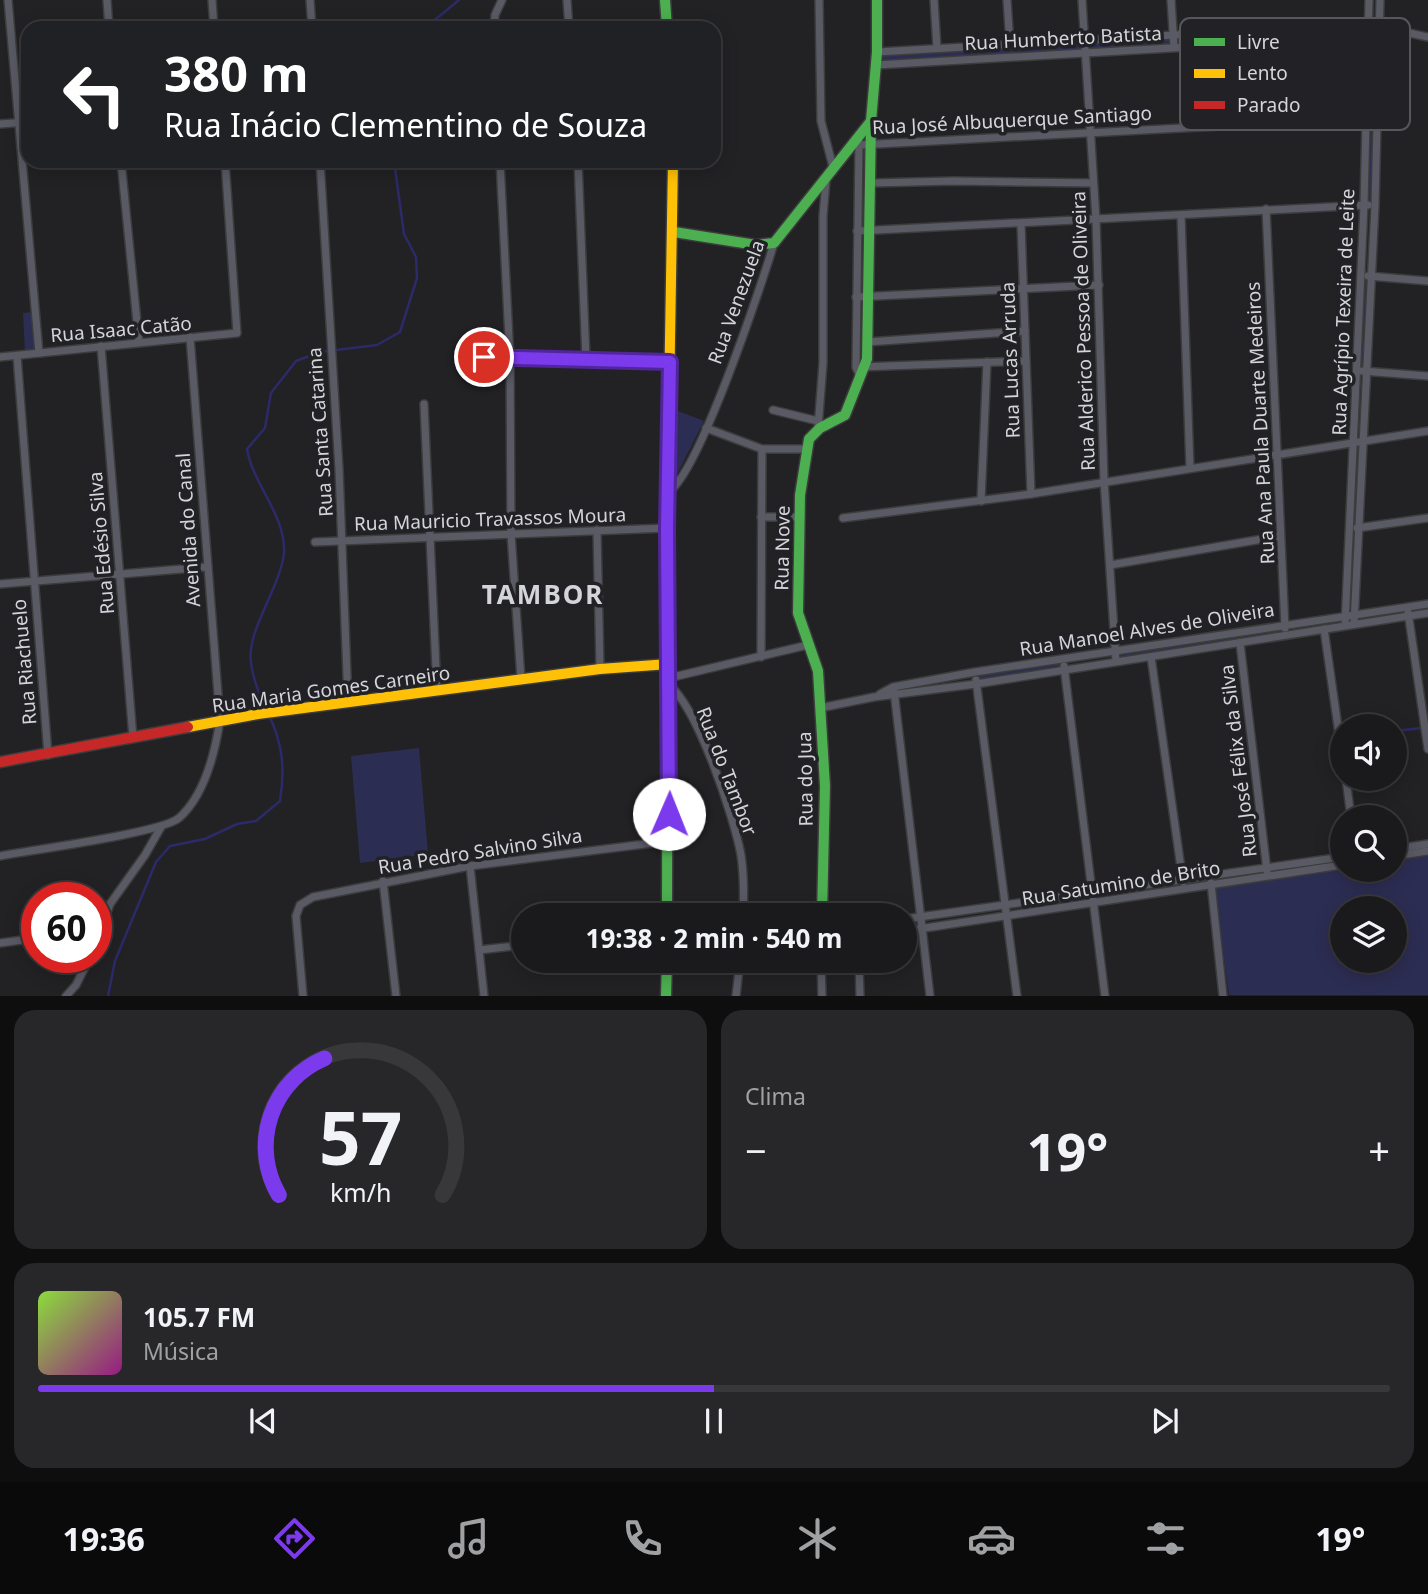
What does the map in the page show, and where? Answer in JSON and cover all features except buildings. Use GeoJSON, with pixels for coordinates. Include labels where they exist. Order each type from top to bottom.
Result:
{"type":"FeatureCollection","features":[{"type":"Feature","properties":{"kind":"street"},"geometry":{"type":"LineString","coordinates":[[8,0],[21,155]]}},
{"type":"Feature","properties":{"kind":"street"},"geometry":{"type":"LineString","coordinates":[[107,0],[108,21]]}},
{"type":"Feature","properties":{"kind":"street"},"geometry":{"type":"LineString","coordinates":[[212,0],[214,21]]}},
{"type":"Feature","properties":{"kind":"street"},"geometry":{"type":"LineString","coordinates":[[310,0],[312,21]]}},
{"type":"Feature","properties":{"kind":"street"},"geometry":{"type":"LineString","coordinates":[[496,21],[502,0]]}},
{"type":"Feature","properties":{"kind":"street"},"geometry":{"type":"LineString","coordinates":[[567,0],[568,21]]}},
{"type":"Feature","properties":{"kind":"street"},"geometry":{"type":"LineString","coordinates":[[665,0],[666,21]]}},
{"type":"Feature","properties":{"kind":"street"},"geometry":{"type":"LineString","coordinates":[[819,0],[821,121],[833,167]]}},
{"type":"Feature","properties":{"kind":"street"},"geometry":{"type":"LineString","coordinates":[[773,410],[818,424],[845,415],[860,370],[867,342],[870,144],[877,52],[877,0]]}},
{"type":"Feature","properties":{"kind":"street"},"geometry":{"type":"LineString","coordinates":[[934,0],[937,48]]}},
{"type":"Feature","properties":{"kind":"street"},"geometry":{"type":"LineString","coordinates":[[1007,0],[1010,44]]}},
{"type":"Feature","properties":{"kind":"street","name":"Rua Alderico Pessoa de Oliveira"},"geometry":{"type":"LineString","coordinates":[[1082,0],[1096,219],[1104,480],[1116,661]]}},
{"type":"Feature","properties":{"kind":"street"},"geometry":{"type":"LineString","coordinates":[[1171,0],[1174,47]]}},
{"type":"Feature","properties":{"kind":"street","name":"Rua Agrípio Texeira de Leite"},"geometry":{"type":"LineString","coordinates":[[1368,18],[1369,0]]}},
{"type":"Feature","properties":{"kind":"street","name":"Rua Agrípio Texeira de Leite"},"geometry":{"type":"LineString","coordinates":[[1379,18],[1380,0]]}},
{"type":"Feature","properties":{"kind":"street","name":"Rua Humberto Batista"},"geometry":{"type":"LineString","coordinates":[[877,52],[1180,34]]}},
{"type":"Feature","properties":{"kind":"street"},"geometry":{"type":"LineString","coordinates":[[1410,34],[1428,37]]}},
{"type":"Feature","properties":{"kind":"street","name":"Rua Humberto Batista"},"geometry":{"type":"LineString","coordinates":[[876,65],[1180,47]]}},
{"type":"Feature","properties":{"kind":"street","name":"Rua José Albuquerque Santiago"},"geometry":{"type":"LineString","coordinates":[[871,121],[859,141],[870,144],[1180,129]]}},
{"type":"Feature","properties":{"kind":"street"},"geometry":{"type":"LineString","coordinates":[[0,124],[18,122]]}},
{"type":"Feature","properties":{"kind":"street","name":"Rua Agrípio Texeira de Leite"},"geometry":{"type":"LineString","coordinates":[[1349,625],[1350,529],[1366,130]]}},
{"type":"Feature","properties":{"kind":"street","name":"Rua Agrípio Texeira de Leite"},"geometry":{"type":"LineString","coordinates":[[1349,615],[1359,528],[1364,440],[1376,130]]}},
{"type":"Feature","properties":{"kind":"street"},"geometry":{"type":"LineString","coordinates":[[859,141],[856,296],[860,370]]}},
{"type":"Feature","properties":{"kind":"street","name":"Rua Venezuela"},"geometry":{"type":"LineString","coordinates":[[668,492],[678,483],[706,428],[743,338],[775,243],[833,167],[859,141]]}},
{"type":"Feature","properties":{"kind":"street"},"geometry":{"type":"LineString","coordinates":[[22,168],[39,353]]}},
{"type":"Feature","properties":{"kind":"street"},"geometry":{"type":"LineString","coordinates":[[122,168],[139,342]]}},
{"type":"Feature","properties":{"kind":"street","name":"Rua Isaac Catão"},"geometry":{"type":"LineString","coordinates":[[0,356],[237,333],[239,326],[226,168]]}},
{"type":"Feature","properties":{"kind":"street","name":"Rua Santa Catarina"},"geometry":{"type":"LineString","coordinates":[[320,168],[342,541],[348,701]]}},
{"type":"Feature","properties":{"kind":"street"},"geometry":{"type":"LineString","coordinates":[[500,168],[510,359],[511,534],[521,679]]}},
{"type":"Feature","properties":{"kind":"street"},"geometry":{"type":"LineString","coordinates":[[578,168],[586,359]]}},
{"type":"Feature","properties":{"kind":"street"},"geometry":{"type":"LineString","coordinates":[[667,903],[667,528],[673,168]]}},
{"type":"Feature","properties":{"kind":"street"},"geometry":{"type":"LineString","coordinates":[[706,428],[762,449],[804,449],[818,424],[823,363],[823,216],[826,176]]}},
{"type":"Feature","properties":{"kind":"street"},"geometry":{"type":"LineString","coordinates":[[870,183],[1093,183]]}},
{"type":"Feature","properties":{"kind":"street"},"geometry":{"type":"LineString","coordinates":[[857,231],[1266,209],[1375,206]]}},
{"type":"Feature","properties":{"kind":"street","name":"Rua Ana Paula Duarte Medeiros"},"geometry":{"type":"LineString","coordinates":[[1266,209],[1275,454],[1286,635]]}},
{"type":"Feature","properties":{"kind":"street"},"geometry":{"type":"LineString","coordinates":[[1181,215],[1190,468]]}},
{"type":"Feature","properties":{"kind":"street","name":"Rua Lucas Arruda"},"geometry":{"type":"LineString","coordinates":[[1021,224],[1031,494]]}},
{"type":"Feature","properties":{"kind":"street"},"geometry":{"type":"LineString","coordinates":[[674,232],[756,245],[775,243]]}},
{"type":"Feature","properties":{"kind":"street"},"geometry":{"type":"LineString","coordinates":[[1361,276],[1428,281]]}},
{"type":"Feature","properties":{"kind":"street"},"geometry":{"type":"LineString","coordinates":[[856,296],[1099,285]]}},
{"type":"Feature","properties":{"kind":"street"},"geometry":{"type":"LineString","coordinates":[[867,342],[1025,331]]}},
{"type":"Feature","properties":{"kind":"street","name":"Avenida do Canal"},"geometry":{"type":"LineString","coordinates":[[161,827],[179,818],[191,804],[212,760],[220,720],[190,338]]}},
{"type":"Feature","properties":{"kind":"street","name":"Rua Edésio Silva"},"geometry":{"type":"LineString","coordinates":[[101,346],[133,738]]}},
{"type":"Feature","properties":{"kind":"street","name":"Rua Riachuelo"},"geometry":{"type":"LineString","coordinates":[[17,356],[48,755]]}},
{"type":"Feature","properties":{"kind":"street"},"geometry":{"type":"LineString","coordinates":[[484,357],[670,362]]}},
{"type":"Feature","properties":{"kind":"street"},"geometry":{"type":"LineString","coordinates":[[860,370],[1026,361]]}},
{"type":"Feature","properties":{"kind":"street"},"geometry":{"type":"LineString","coordinates":[[981,501],[987,362]]}},
{"type":"Feature","properties":{"kind":"street"},"geometry":{"type":"LineString","coordinates":[[1356,371],[1428,376]]}},
{"type":"Feature","properties":{"kind":"street"},"geometry":{"type":"LineString","coordinates":[[424,404],[437,691]]}},
{"type":"Feature","properties":{"kind":"street"},"geometry":{"type":"LineString","coordinates":[[843,518],[1031,494],[1104,480],[1428,431]]}},
{"type":"Feature","properties":{"kind":"street"},"geometry":{"type":"LineString","coordinates":[[761,657],[762,449]]}},
{"type":"Feature","properties":{"kind":"street","name":"Rua Nove"},"geometry":{"type":"LineString","coordinates":[[804,449],[798,613],[808,645]]}},
{"type":"Feature","properties":{"kind":"street"},"geometry":{"type":"LineString","coordinates":[[761,517],[800,517]]}},
{"type":"Feature","properties":{"kind":"street"},"geometry":{"type":"LineString","coordinates":[[1350,529],[1428,518]]}},
{"type":"Feature","properties":{"kind":"street","name":"Rua Mauricio Travassos Moura"},"geometry":{"type":"LineString","coordinates":[[315,542],[667,528]]}},
{"type":"Feature","properties":{"kind":"street"},"geometry":{"type":"LineString","coordinates":[[597,530],[600,669]]}},
{"type":"Feature","properties":{"kind":"street"},"geometry":{"type":"LineString","coordinates":[[1110,565],[1280,536]]}},
{"type":"Feature","properties":{"kind":"street"},"geometry":{"type":"LineString","coordinates":[[0,584],[206,567]]}},
{"type":"Feature","properties":{"kind":"street","name":"Rua Manoel Alves de Oliveira"},"geometry":{"type":"LineString","coordinates":[[894,691],[976,684],[1240,643],[1349,625],[1408,612],[1428,604]]}},
{"type":"Feature","properties":{"kind":"street"},"geometry":{"type":"LineString","coordinates":[[1408,612],[1428,749]]}},
{"type":"Feature","properties":{"kind":"street","name":"Rua Manoel Alves de Oliveira"},"geometry":{"type":"LineString","coordinates":[[820,708],[975,672],[1115,649],[1349,615],[1428,613]]}},
{"type":"Feature","properties":{"kind":"street"},"geometry":{"type":"LineString","coordinates":[[1324,629],[1336,714]]}},
{"type":"Feature","properties":{"kind":"street","name":"Rua José Félix da Silva"},"geometry":{"type":"LineString","coordinates":[[1240,643],[1267,872]]}},
{"type":"Feature","properties":{"kind":"street"},"geometry":{"type":"LineString","coordinates":[[669,681],[808,645]]}},
{"type":"Feature","properties":{"kind":"street","name":"Rua do Jua"},"geometry":{"type":"LineString","coordinates":[[808,645],[817,661],[825,786],[822,903]]}},
{"type":"Feature","properties":{"kind":"street"},"geometry":{"type":"LineString","coordinates":[[1151,657],[1183,882]]}},
{"type":"Feature","properties":{"kind":"street"},"geometry":{"type":"LineString","coordinates":[[1063,658],[1105,996]]}},
{"type":"Feature","properties":{"kind":"street"},"geometry":{"type":"LineString","coordinates":[[1416,664],[1428,662]]}},
{"type":"Feature","properties":{"kind":"street","name":"Rua Maria Gomes Carneiro"},"geometry":{"type":"LineString","coordinates":[[0,762],[258,713],[600,669],[669,664]]}},
{"type":"Feature","properties":{"kind":"street"},"geometry":{"type":"LineString","coordinates":[[975,672],[1017,996]]}},
{"type":"Feature","properties":{"kind":"street","name":"Rua do Tambor"},"geometry":{"type":"LineString","coordinates":[[669,681],[687,708],[730,814],[741,858],[743,903]]}},
{"type":"Feature","properties":{"kind":"street"},"geometry":{"type":"LineString","coordinates":[[894,691],[930,996]]}},
{"type":"Feature","properties":{"kind":"street"},"geometry":{"type":"LineString","coordinates":[[0,856],[161,827]]}},
{"type":"Feature","properties":{"kind":"street"},"geometry":{"type":"LineString","coordinates":[[112,902],[161,827]]}},
{"type":"Feature","properties":{"kind":"street","name":"Rua Pedro Salvino Silva"},"geometry":{"type":"LineString","coordinates":[[303,996],[296,916],[300,905],[313,897],[383,881],[470,866],[669,841]]}},
{"type":"Feature","properties":{"kind":"street"},"geometry":{"type":"LineString","coordinates":[[1407,847],[1428,844]]}},
{"type":"Feature","properties":{"kind":"street"},"geometry":{"type":"LineString","coordinates":[[1407,854],[1428,850]]}},
{"type":"Feature","properties":{"kind":"street","name":"Rua Satumino de Brito"},"geometry":{"type":"LineString","coordinates":[[917,929],[1093,903],[1330,859]]}},
{"type":"Feature","properties":{"kind":"street"},"geometry":{"type":"LineString","coordinates":[[470,866],[484,996]]}},
{"type":"Feature","properties":{"kind":"street","name":"Rua Satumino de Brito"},"geometry":{"type":"LineString","coordinates":[[1267,872],[1330,866]]}},
{"type":"Feature","properties":{"kind":"street"},"geometry":{"type":"LineString","coordinates":[[383,881],[396,996]]}},
{"type":"Feature","properties":{"kind":"street","name":"Rua Satumino de Brito"},"geometry":{"type":"LineString","coordinates":[[917,918],[1091,893],[1183,882],[1210,882]]}},
{"type":"Feature","properties":{"kind":"street"},"geometry":{"type":"LineString","coordinates":[[1210,882],[1223,996]]}},
{"type":"Feature","properties":{"kind":"street"},"geometry":{"type":"LineString","coordinates":[[0,943],[21,940]]}},
{"type":"Feature","properties":{"kind":"street"},"geometry":{"type":"LineString","coordinates":[[479,950],[511,946]]}},
{"type":"Feature","properties":{"kind":"street"},"geometry":{"type":"LineString","coordinates":[[68,994],[80,973]]}},
{"type":"Feature","properties":{"kind":"street"},"geometry":{"type":"LineString","coordinates":[[667,973],[667,996]]}},
{"type":"Feature","properties":{"kind":"street"},"geometry":{"type":"LineString","coordinates":[[736,996],[739,973]]}},
{"type":"Feature","properties":{"kind":"street"},"geometry":{"type":"LineString","coordinates":[[821,973],[822,996]]}},
{"type":"Feature","properties":{"kind":"street"},"geometry":{"type":"LineString","coordinates":[[859,973],[860,996]]}},
{"type":"Feature","properties":{"kind":"shaded area"},"geometry":{"type":"Polygon","coordinates":[[[1171,36],[1172,45],[1088,49],[1088,42],[1171,36]]]}},
{"type":"Feature","properties":{"kind":"shaded area"},"geometry":{"type":"Polygon","coordinates":[[[1175,36],[1180,36],[1180,45],[1176,45],[1175,36]]]}},
{"type":"Feature","properties":{"kind":"shaded area"},"geometry":{"type":"Polygon","coordinates":[[[1082,42],[1083,50],[878,62],[879,53],[1082,42]]]}},
{"type":"Feature","properties":{"kind":"shaded area"},"geometry":{"type":"Polygon","coordinates":[[[1368,130],[1374,130],[1373,204],[1366,204],[1368,130]]]}},
{"type":"Feature","properties":{"kind":"shaded area"},"geometry":{"type":"Polygon","coordinates":[[[1362,278],[1370,279],[1365,370],[1358,369],[1362,278]]]}},
{"type":"Feature","properties":{"kind":"shaded area"},"geometry":{"type":"Polygon","coordinates":[[[33,312],[37,350],[25,352],[23,313],[33,312]]]}},
{"type":"Feature","properties":{"kind":"shaded area"},"geometry":{"type":"Polygon","coordinates":[[[673,409],[704,421],[675,478],[673,409]]]}},
{"type":"Feature","properties":{"kind":"shaded area"},"geometry":{"type":"Polygon","coordinates":[[[1362,441],[1352,623],[1347,624],[1355,443],[1362,441]]]}},
{"type":"Feature","properties":{"kind":"shaded area"},"geometry":{"type":"Polygon","coordinates":[[[1283,626],[1284,634],[1118,659],[1117,651],[1283,626]]]}},
{"type":"Feature","properties":{"kind":"shaded area"},"geometry":{"type":"Polygon","coordinates":[[[1060,660],[1062,669],[977,682],[976,674],[1060,660]]]}},
{"type":"Feature","properties":{"kind":"shaded area"},"geometry":{"type":"Polygon","coordinates":[[[419,748],[428,854],[360,863],[351,756],[419,748]]]}},
{"type":"Feature","properties":{"kind":"shaded area"},"geometry":{"type":"Polygon","coordinates":[[[1428,850],[1428,995],[1229,995],[1214,885],[1330,866],[1330,882],[1407,882],[1407,854],[1428,850]]]}},
{"type":"Feature","properties":{"kind":"waterway"},"geometry":{"type":"LineString","coordinates":[[434,21],[459,0]]}},
{"type":"Feature","properties":{"kind":"waterway"},"geometry":{"type":"LineString","coordinates":[[266,709],[253,674],[251,648],[281,567],[283,539],[275,513],[250,462],[247,449],[265,428],[271,393],[296,361],[320,352],[377,345],[400,332],[417,278],[416,257],[404,234],[395,168]]}},
{"type":"Feature","properties":{"kind":"waterway"},"geometry":{"type":"LineString","coordinates":[[108,996],[115,961],[156,862],[170,846],[205,839],[237,824],[256,821],[280,801],[282,757],[269,715]]}},
{"type":"Feature","properties":{"kind":"waterway"},"geometry":{"type":"LineString","coordinates":[[1407,730],[1421,728]]}},
{"type":"Feature","properties":{"kind":"traffic: fast"},"geometry":{"type":"LineString","coordinates":[[665,0],[666,21]]}},
{"type":"Feature","properties":{"kind":"traffic: fast"},"geometry":{"type":"LineString","coordinates":[[674,232],[756,245],[774,243],[871,121],[877,52],[877,0]]}},
{"type":"Feature","properties":{"kind":"traffic: fast"},"geometry":{"type":"LineString","coordinates":[[822,903],[825,786],[818,671],[798,613],[800,495],[809,439],[820,428],[845,415],[867,359],[871,121]]}},
{"type":"Feature","properties":{"kind":"traffic: fast"},"geometry":{"type":"LineString","coordinates":[[667,903],[668,458]]}},
{"type":"Feature","properties":{"kind":"traffic: fast"},"geometry":{"type":"LineString","coordinates":[[666,996],[667,973]]}},
{"type":"Feature","properties":{"kind":"traffic: slow"},"geometry":{"type":"LineString","coordinates":[[668,458],[673,168]]}},
{"type":"Feature","properties":{"kind":"traffic: slow"},"geometry":{"type":"LineString","coordinates":[[188,727],[258,714],[600,669],[669,664]]}},
{"type":"Feature","properties":{"kind":"traffic: jam"},"geometry":{"type":"LineString","coordinates":[[0,762],[188,727]]}},
{"type":"Feature","properties":{"kind":"district","name":"TAMBOR"},"geometry":{"type":"Point","coordinates":[543,594]}},
{"type":"Feature","properties":{"kind":"route"},"geometry":{"type":"LineString","coordinates":[[484,357],[670,362],[667,528],[670,626],[669,814]]}}]}
